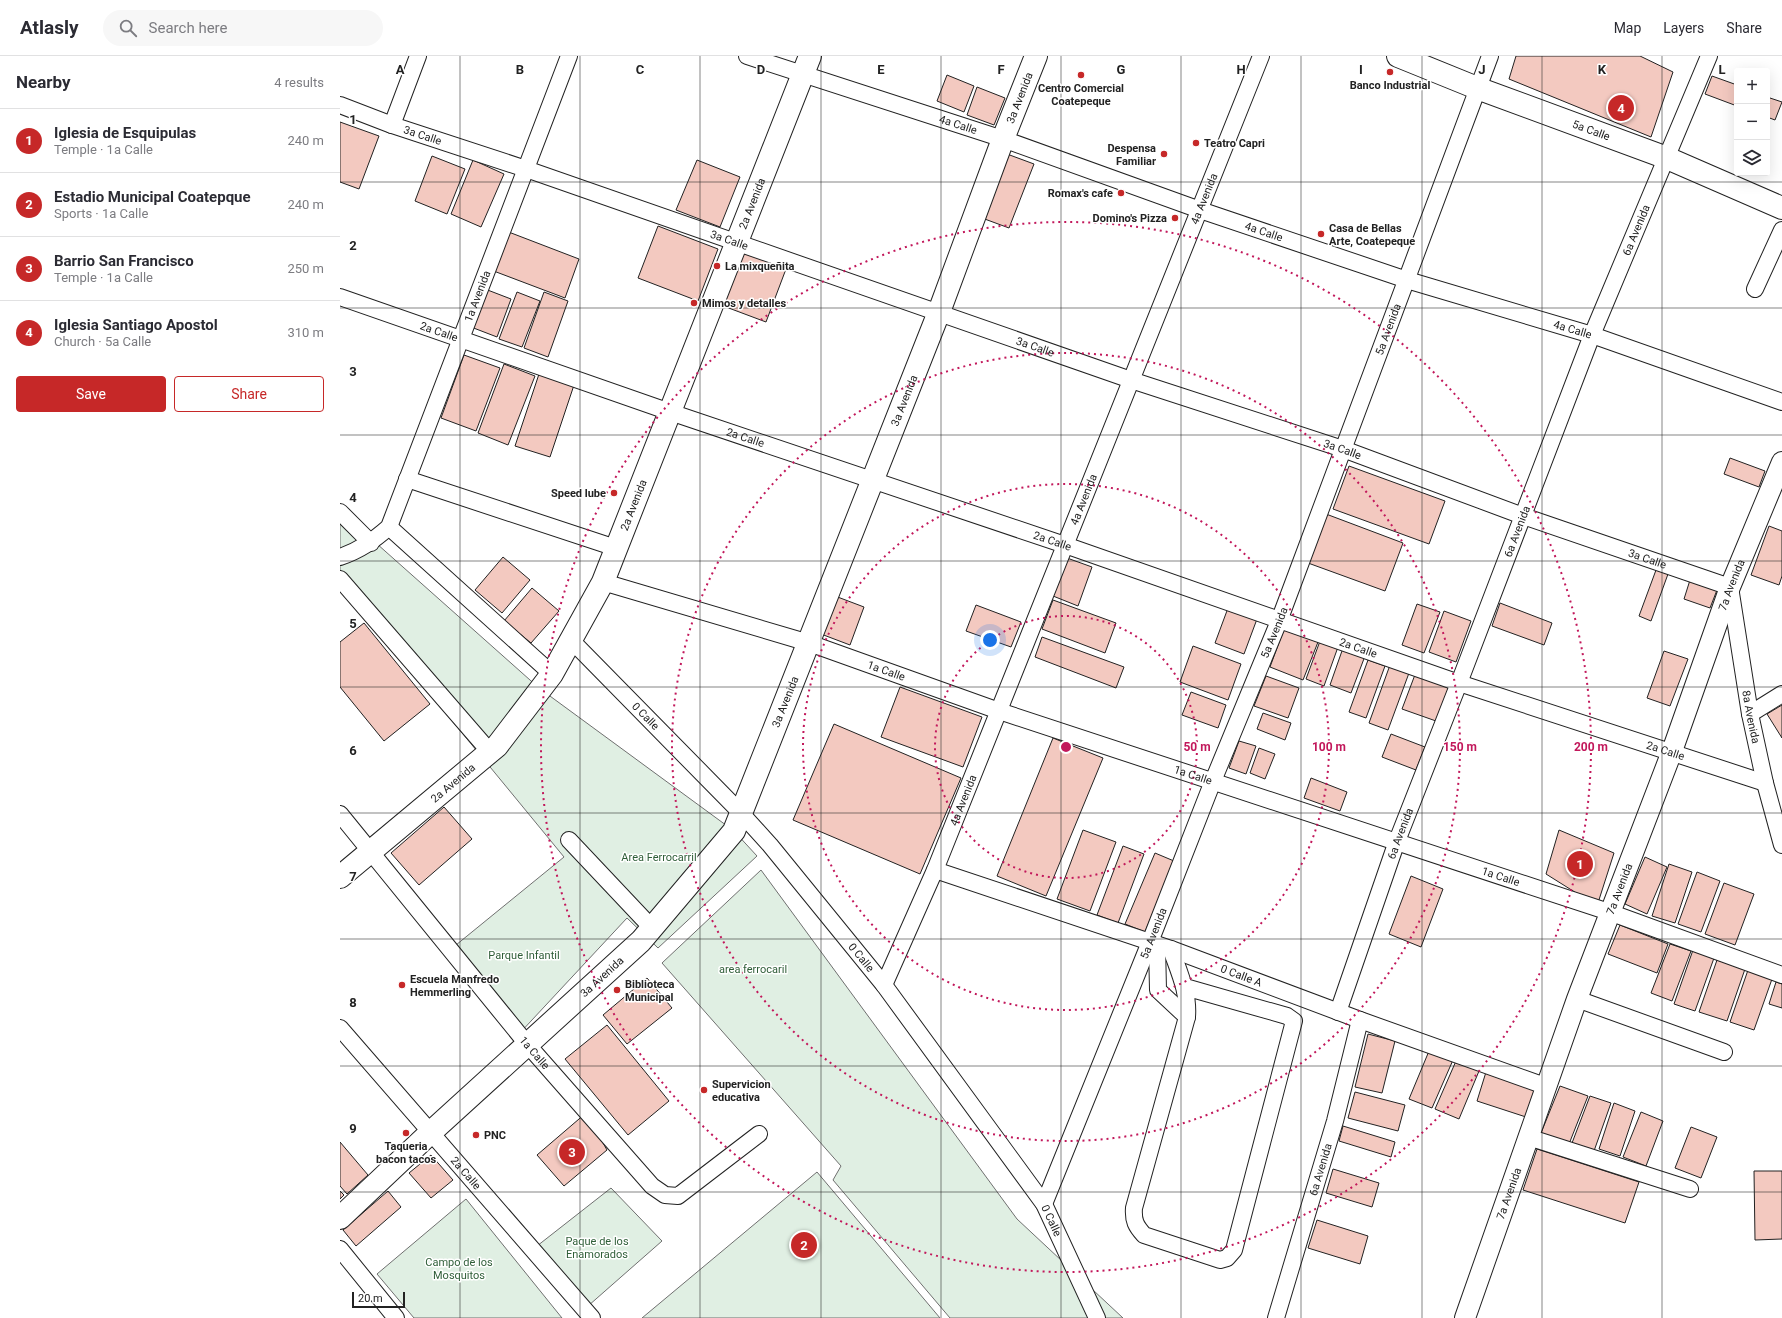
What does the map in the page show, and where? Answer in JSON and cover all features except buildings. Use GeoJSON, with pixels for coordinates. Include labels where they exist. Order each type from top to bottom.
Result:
{"type":"FeatureCollection","features":[{"type":"Feature","properties":{"kind":"main road","name":"3a Avenida"},"geometry":{"type":"LineString","coordinates":[[340,1218],[430,1133],[641,941],[734,831],[939,312],[1003,139],[1036,56]]}},
{"type":"Feature","properties":{"kind":"main road","name":"5a Calle"},"geometry":{"type":"LineString","coordinates":[[1398,56],[1478,88],[1667,158],[1782,208]]}},
{"type":"Feature","properties":{"kind":"main road","name":"2a Avenida"},"geometry":{"type":"LineString","coordinates":[[340,878],[370,851],[497,746],[552,674],[570,639],[603,582],[807,66]]}},
{"type":"Feature","properties":{"kind":"street"},"geometry":{"type":"LineString","coordinates":[[392,125],[418,56]]}},
{"type":"Feature","properties":{"kind":"street","name":"1a Avenida"},"geometry":{"type":"LineString","coordinates":[[340,557],[371,543],[389,527],[570,56]]}},
{"type":"Feature","properties":{"kind":"street","name":"4a Calle"},"geometry":{"type":"LineString","coordinates":[[747,56],[807,66],[1200,210],[1407,280],[1592,335],[1782,402]]}},
{"type":"Feature","properties":{"kind":"street","name":"4a Avenida"},"geometry":{"type":"LineString","coordinates":[[884,985],[935,870],[1261,56]]}},
{"type":"Feature","properties":{"kind":"street","name":"5a Avenida"},"geometry":{"type":"LineString","coordinates":[[1044,1204],[1160,945],[1213,781],[1279,621],[1490,56]]}},
{"type":"Feature","properties":{"kind":"street","name":"6a Avenida"},"geometry":{"type":"LineString","coordinates":[[1338,1012],[1397,841],[1592,335],[1709,56]]}},
{"type":"Feature","properties":{"kind":"street","name":"3a Calle"},"geometry":{"type":"LineString","coordinates":[[340,105],[392,125],[526,169],[1131,380],[1343,449],[1523,516],[1730,587]]}},
{"type":"Feature","properties":{"kind":"street"},"geometry":{"type":"LineString","coordinates":[[1755,289],[1782,230]]}},
{"type":"Feature","properties":{"kind":"street","name":"2a Calle"},"geometry":{"type":"LineString","coordinates":[[340,297],[670,412],[1065,545],[1459,683],[1765,784]]}},
{"type":"Feature","properties":{"kind":"street","name":"7a Avenida"},"geometry":{"type":"LineString","coordinates":[[1465,1318],[1545,1086],[1577,999],[1671,754],[1730,587],[1782,462]]}},
{"type":"Feature","properties":{"kind":"street"},"geometry":{"type":"LineString","coordinates":[[407,479],[616,548]]}},
{"type":"Feature","properties":{"kind":"street"},"geometry":{"type":"LineString","coordinates":[[340,512],[371,543]]}},
{"type":"Feature","properties":{"kind":"street"},"geometry":{"type":"LineString","coordinates":[[389,527],[552,674]]}},
{"type":"Feature","properties":{"kind":"street"},"geometry":{"type":"LineString","coordinates":[[340,579],[490,752]]}},
{"type":"Feature","properties":{"kind":"street","name":"1a Calle"},"geometry":{"type":"LineString","coordinates":[[603,582],[809,643],[999,711],[1610,912],[1782,975]]}},
{"type":"Feature","properties":{"kind":"street","name":"8a Avenida"},"geometry":{"type":"LineString","coordinates":[[1730,587],[1750,714],[1765,784],[1782,845]]}},
{"type":"Feature","properties":{"kind":"street","name":"0 Calle"},"geometry":{"type":"LineString","coordinates":[[570,639],[741,813],[770,846],[884,985],[1044,1204],[1098,1318]]}},
{"type":"Feature","properties":{"kind":"street"},"geometry":{"type":"LineString","coordinates":[[1750,714],[1782,694]]}},
{"type":"Feature","properties":{"kind":"street","name":"1a Calle"},"geometry":{"type":"LineString","coordinates":[[340,814],[527,1044],[652,1186],[665,1195],[678,1196],[759,1134]]}},
{"type":"Feature","properties":{"kind":"street"},"geometry":{"type":"LineString","coordinates":[[569,840],[652,928]]}},
{"type":"Feature","properties":{"kind":"street","name":"0 Calle A"},"geometry":{"type":"LineString","coordinates":[[935,870],[1160,945],[1338,1012],[1545,1086]]}},
{"type":"Feature","properties":{"kind":"street"},"geometry":{"type":"LineString","coordinates":[[1160,945],[1185,987],[1188,1002],[1187,1017],[1134,1208],[1133,1220],[1144,1235],[1220,1260],[1227,1258],[1234,1250],[1294,1021],[1287,1016],[1185,987]]}},
{"type":"Feature","properties":{"kind":"street"},"geometry":{"type":"LineString","coordinates":[[1160,945],[1158,990],[1187,1017]]}},
{"type":"Feature","properties":{"kind":"street"},"geometry":{"type":"LineString","coordinates":[[1577,999],[1724,1052]]}},
{"type":"Feature","properties":{"kind":"street","name":"6a Avenida"},"geometry":{"type":"LineString","coordinates":[[1276,1318],[1335,1121],[1360,1020]]}},
{"type":"Feature","properties":{"kind":"street","name":"2a Calle"},"geometry":{"type":"LineString","coordinates":[[340,1028],[592,1318]]}},
{"type":"Feature","properties":{"kind":"street"},"geometry":{"type":"LineString","coordinates":[[1528,1137],[1690,1189]]}},
{"type":"Feature","properties":{"kind":"street"},"geometry":{"type":"LineString","coordinates":[[340,1249],[396,1318]]}},
{"type":"Feature","properties":{"kind":"green space","name":"Area Ferrocarril"},"geometry":{"type":"Polygon","coordinates":[[[340,511],[539,688],[734,831],[757,856],[658,948],[627,918],[518,1035],[456,945],[564,857],[380,633],[340,591],[340,511]]]}},
{"type":"Feature","properties":{"kind":"green space","name":"area ferrocaril"},"geometry":{"type":"Polygon","coordinates":[[[761,870],[1017,1219],[1123,1318],[950,1318],[833,1180],[841,1166],[662,963],[761,870]]]}},
{"type":"Feature","properties":{"kind":"green space"},"geometry":{"type":"Polygon","coordinates":[[[817,1172],[940,1318],[642,1318],[817,1172]]]}},
{"type":"Feature","properties":{"kind":"green space","name":"Paque de los Enamorados"},"geometry":{"type":"Polygon","coordinates":[[[611,1188],[662,1241],[588,1306],[537,1246],[611,1188]]]}},
{"type":"Feature","properties":{"kind":"green space","name":"Campo de los Mosquitos"},"geometry":{"type":"Polygon","coordinates":[[[466,1199],[562,1318],[414,1318],[377,1274],[466,1199]]]}},
{"type":"Feature","properties":{"kind":"place","name":"Banco Industrial"},"geometry":{"type":"Point","coordinates":[1390,72]}},
{"type":"Feature","properties":{"kind":"place","name":"Centro Comercial Coatepeque"},"geometry":{"type":"Point","coordinates":[1081,75]}},
{"type":"Feature","properties":{"kind":"place","name":"Iglesia Santiago Apostol"},"geometry":{"type":"Point","coordinates":[1621,108]}},
{"type":"Feature","properties":{"kind":"place","name":"Teatro Capri"},"geometry":{"type":"Point","coordinates":[1196,143]}},
{"type":"Feature","properties":{"kind":"place","name":"Despensa Familiar"},"geometry":{"type":"Point","coordinates":[1164,154]}},
{"type":"Feature","properties":{"kind":"place","name":"Romax's cafe"},"geometry":{"type":"Point","coordinates":[1121,193]}},
{"type":"Feature","properties":{"kind":"place","name":"Domino's Pizza"},"geometry":{"type":"Point","coordinates":[1175,218]}},
{"type":"Feature","properties":{"kind":"place","name":"Casa de Bellas Arte, Coatepeque"},"geometry":{"type":"Point","coordinates":[1321,234]}},
{"type":"Feature","properties":{"kind":"place","name":"La mixqueñita"},"geometry":{"type":"Point","coordinates":[717,266]}},
{"type":"Feature","properties":{"kind":"place","name":"Mimos y detalles"},"geometry":{"type":"Point","coordinates":[694,303]}},
{"type":"Feature","properties":{"kind":"place","name":"Speed lube"},"geometry":{"type":"Point","coordinates":[614,493]}},
{"type":"Feature","properties":{"kind":"place","name":"Iglesia de Esquipulas"},"geometry":{"type":"Point","coordinates":[1580,864]}},
{"type":"Feature","properties":{"kind":"place","name":"Escuela Manfredo Hemmerling"},"geometry":{"type":"Point","coordinates":[402,985]}},
{"type":"Feature","properties":{"kind":"place","name":"Biblioteca Municipal"},"geometry":{"type":"Point","coordinates":[617,990]}},
{"type":"Feature","properties":{"kind":"place","name":"Supervicion educativa"},"geometry":{"type":"Point","coordinates":[704,1090]}},
{"type":"Feature","properties":{"kind":"place","name":"Taqueria bacon tacos"},"geometry":{"type":"Point","coordinates":[406,1133]}},
{"type":"Feature","properties":{"kind":"place","name":"PNC"},"geometry":{"type":"Point","coordinates":[476,1135]}},
{"type":"Feature","properties":{"kind":"place","name":"Barrio San Francisco"},"geometry":{"type":"Point","coordinates":[572,1152]}},
{"type":"Feature","properties":{"kind":"place","name":"Estadio Municipal Coatepque"},"geometry":{"type":"Point","coordinates":[804,1245]}},
{"type":"Feature","properties":{"kind":"park label","name":"Parque Infantil"},"geometry":{"type":"Point","coordinates":[524,955]}}]}
